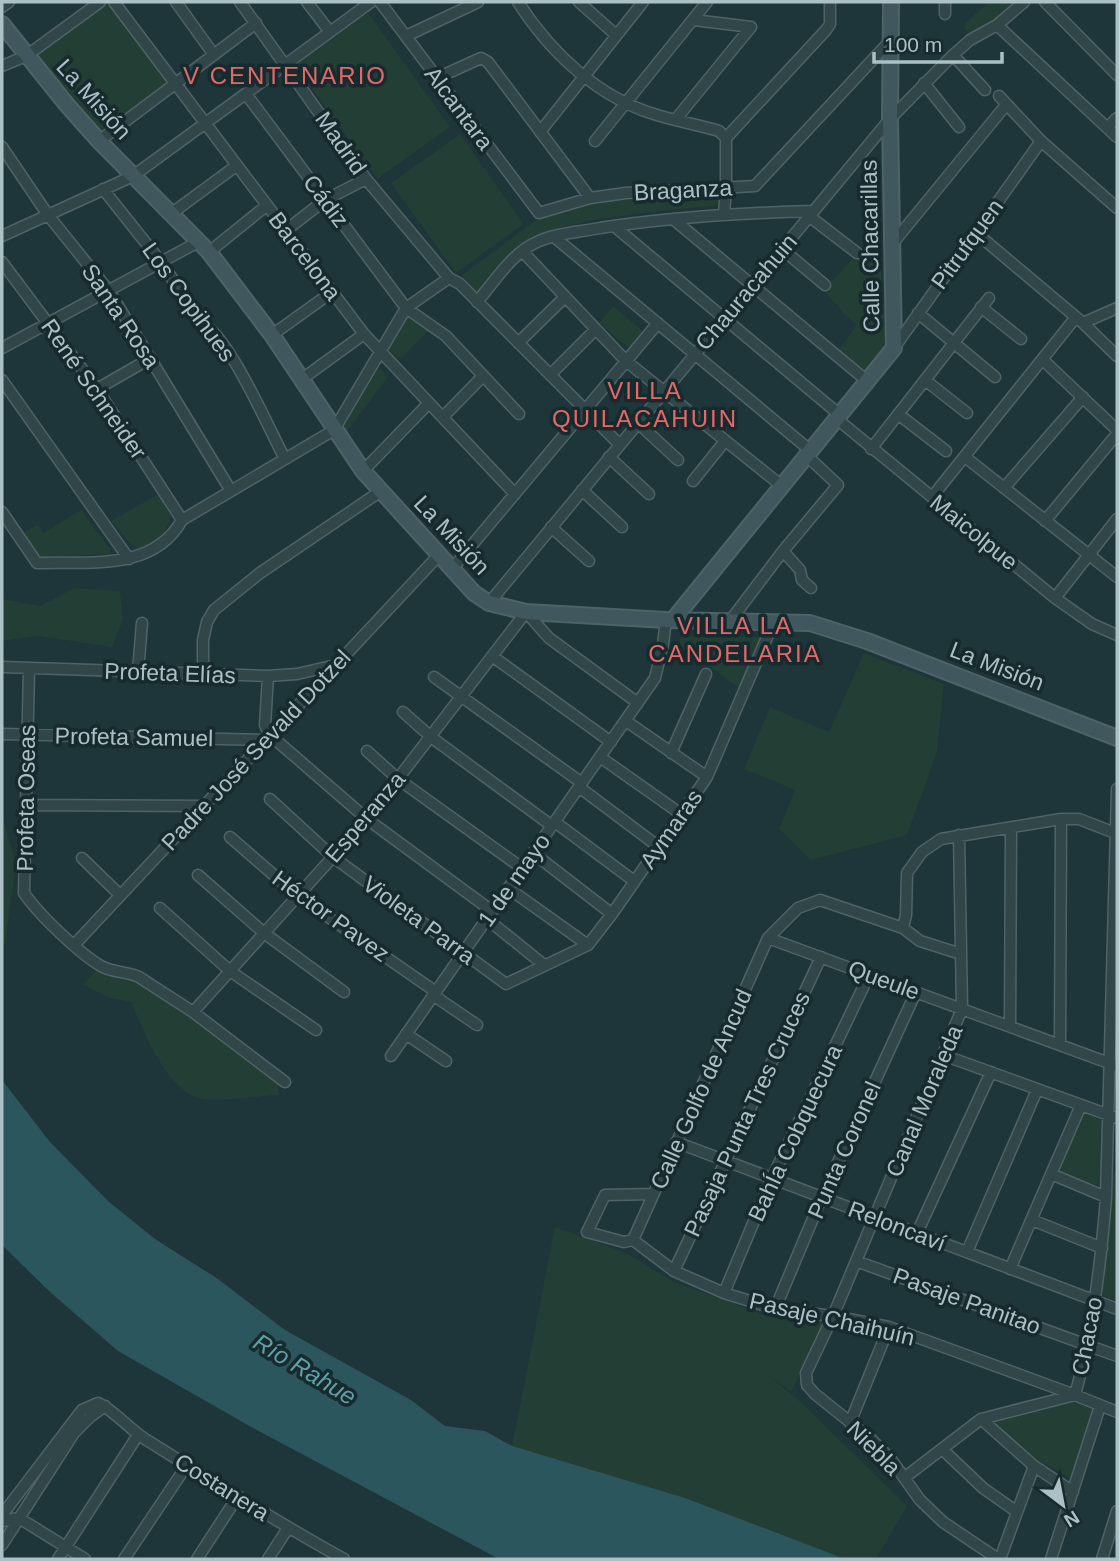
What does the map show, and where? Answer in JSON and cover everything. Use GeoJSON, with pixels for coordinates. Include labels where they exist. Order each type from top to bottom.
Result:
{"type":"FeatureCollection","features":[{"type":"Feature","properties":{"kind":"street"},"geometry":{"type":"LineString","coordinates":[[2,7],[9,2]]}},
{"type":"Feature","properties":{"kind":"street"},"geometry":{"type":"LineString","coordinates":[[2,66],[26,56],[100,2]]}},
{"type":"Feature","properties":{"kind":"street","name":"Barcelona"},"geometry":{"type":"LineString","coordinates":[[114,2],[364,334],[515,495]]}},
{"type":"Feature","properties":{"kind":"street"},"geometry":{"type":"LineString","coordinates":[[176,2],[214,55]]}},
{"type":"Feature","properties":{"kind":"street","name":"Madrid"},"geometry":{"type":"LineString","coordinates":[[240,2],[366,179],[449,278]]}},
{"type":"Feature","properties":{"kind":"street"},"geometry":{"type":"LineString","coordinates":[[307,2],[330,32]]}},
{"type":"Feature","properties":{"kind":"street"},"geometry":{"type":"LineString","coordinates":[[2,236],[133,176],[371,2]]}},
{"type":"Feature","properties":{"kind":"street","name":"Alcantara"},"geometry":{"type":"LineString","coordinates":[[380,2],[539,213]]}},
{"type":"Feature","properties":{"kind":"street"},"geometry":{"type":"LineString","coordinates":[[407,36],[478,2]]}},
{"type":"Feature","properties":{"kind":"street"},"geometry":{"type":"LineString","coordinates":[[518,2],[549,44],[584,76],[626,102],[656,115],[719,131],[726,138]]}},
{"type":"Feature","properties":{"kind":"street"},"geometry":{"type":"LineString","coordinates":[[579,2],[616,36]]}},
{"type":"Feature","properties":{"kind":"street"},"geometry":{"type":"LineString","coordinates":[[540,132],[643,2]]}},
{"type":"Feature","properties":{"kind":"street"},"geometry":{"type":"LineString","coordinates":[[595,141],[707,2]]}},
{"type":"Feature","properties":{"kind":"street"},"geometry":{"type":"LineString","coordinates":[[724,213],[726,138],[826,30],[830,24],[830,2]]}},
{"type":"Feature","properties":{"kind":"street","name":"Calle Chacarillas"},"geometry":{"type":"LineString","coordinates":[[669,620],[894,348],[891,2]]}},
{"type":"Feature","properties":{"kind":"street"},"geometry":{"type":"LineString","coordinates":[[945,2],[945,14]]}},
{"type":"Feature","properties":{"kind":"street","name":"Chauracahuin"},"geometry":{"type":"LineString","coordinates":[[489,603],[890,118],[970,40],[997,25],[1024,2]]}},
{"type":"Feature","properties":{"kind":"street"},"geometry":{"type":"LineString","coordinates":[[1045,2],[1117,75]]}},
{"type":"Feature","properties":{"kind":"street"},"geometry":{"type":"LineString","coordinates":[[676,119],[751,27],[694,20]]}},
{"type":"Feature","properties":{"kind":"street"},"geometry":{"type":"LineString","coordinates":[[99,141],[256,23]]}},
{"type":"Feature","properties":{"kind":"street","name":"La Misión"},"geometry":{"type":"LineString","coordinates":[[2,24],[99,141],[204,246],[272,335],[363,471],[474,593],[489,603],[526,612],[553,614],[810,623],[867,641],[1117,738]]}},
{"type":"Feature","properties":{"kind":"street"},"geometry":{"type":"LineString","coordinates":[[997,25],[1117,137]]}},
{"type":"Feature","properties":{"kind":"street","name":"Braganza"},"geometry":{"type":"LineString","coordinates":[[539,213],[590,198],[626,193],[726,189],[750,187],[759,183],[891,39]]}},
{"type":"Feature","properties":{"kind":"street"},"geometry":{"type":"LineString","coordinates":[[953,55],[985,90]]}},
{"type":"Feature","properties":{"kind":"street"},"geometry":{"type":"LineString","coordinates":[[437,78],[481,58],[488,62],[590,198]]}},
{"type":"Feature","properties":{"kind":"street"},"geometry":{"type":"LineString","coordinates":[[924,83],[959,127]]}},
{"type":"Feature","properties":{"kind":"street","name":"Cádiz"},"geometry":{"type":"LineString","coordinates":[[246,94],[407,308],[446,337],[519,414]]}},
{"type":"Feature","properties":{"kind":"street"},"geometry":{"type":"LineString","coordinates":[[999,96],[1041,141],[1117,208]]}},
{"type":"Feature","properties":{"kind":"street"},"geometry":{"type":"LineString","coordinates":[[893,243],[1006,105]]}},
{"type":"Feature","properties":{"kind":"street"},"geometry":{"type":"LineString","coordinates":[[1107,128],[1117,118]]}},
{"type":"Feature","properties":{"kind":"street","name":"Pitrufquen"},"geometry":{"type":"LineString","coordinates":[[894,348],[1041,141]]}},
{"type":"Feature","properties":{"kind":"street","name":"Santa Rosa"},"geometry":{"type":"LineString","coordinates":[[2,147],[48,215],[109,291],[232,491]]}},
{"type":"Feature","properties":{"kind":"street"},"geometry":{"type":"LineString","coordinates":[[172,213],[236,166]]}},
{"type":"Feature","properties":{"kind":"street"},"geometry":{"type":"LineString","coordinates":[[285,231],[325,200],[366,179]]}},
{"type":"Feature","properties":{"kind":"street","name":"Los Copihues"},"geometry":{"type":"LineString","coordinates":[[103,189],[161,262],[202,323],[225,344],[285,459]]}},
{"type":"Feature","properties":{"kind":"street"},"geometry":{"type":"LineString","coordinates":[[2,348],[161,262],[204,246],[266,206]]}},
{"type":"Feature","properties":{"kind":"street"},"geometry":{"type":"LineString","coordinates":[[477,302],[522,251],[536,242],[553,236],[614,226],[724,213],[811,214],[857,253]]}},
{"type":"Feature","properties":{"kind":"street"},"geometry":{"type":"LineString","coordinates":[[673,219],[867,381]]}},
{"type":"Feature","properties":{"kind":"street","name":"Maicolpue"},"geometry":{"type":"LineString","coordinates":[[614,226],[725,318],[871,449],[1055,598],[1092,624],[1117,635]]}},
{"type":"Feature","properties":{"kind":"street"},"geometry":{"type":"LineString","coordinates":[[975,232],[1079,320],[1117,356]]}},
{"type":"Feature","properties":{"kind":"street"},"geometry":{"type":"LineString","coordinates":[[553,236],[809,453],[838,485],[743,601],[737,621]]}},
{"type":"Feature","properties":{"kind":"street"},"geometry":{"type":"LineString","coordinates":[[782,249],[825,285]]}},
{"type":"Feature","properties":{"kind":"street"},"geometry":{"type":"LineString","coordinates":[[522,251],[626,361],[782,486]]}},
{"type":"Feature","properties":{"kind":"street","name":"René Schneider"},"geometry":{"type":"LineString","coordinates":[[2,262],[97,389],[182,520]]}},
{"type":"Feature","properties":{"kind":"street"},"geometry":{"type":"LineString","coordinates":[[3,516],[37,563],[129,559],[146,555],[173,534],[182,520],[334,430],[407,308],[449,278],[460,284],[620,445]]}},
{"type":"Feature","properties":{"kind":"street"},"geometry":{"type":"LineString","coordinates":[[272,335],[332,292]]}},
{"type":"Feature","properties":{"kind":"street"},"geometry":{"type":"LineString","coordinates":[[518,343],[565,297]]}},
{"type":"Feature","properties":{"kind":"street"},"geometry":{"type":"LineString","coordinates":[[871,449],[989,298]]}},
{"type":"Feature","properties":{"kind":"street"},"geometry":{"type":"LineString","coordinates":[[981,307],[1021,339]]}},
{"type":"Feature","properties":{"kind":"street"},"geometry":{"type":"LineString","coordinates":[[932,498],[1043,360],[1079,320],[1117,308]]}},
{"type":"Feature","properties":{"kind":"street"},"geometry":{"type":"LineString","coordinates":[[918,313],[995,377]]}},
{"type":"Feature","properties":{"kind":"street"},"geometry":{"type":"LineString","coordinates":[[452,569],[658,323]]}},
{"type":"Feature","properties":{"kind":"street"},"geometry":{"type":"LineString","coordinates":[[550,375],[596,329]]}},
{"type":"Feature","properties":{"kind":"street"},"geometry":{"type":"LineString","coordinates":[[302,379],[364,334]]}},
{"type":"Feature","properties":{"kind":"street"},"geometry":{"type":"LineString","coordinates":[[97,389],[150,358]]}},
{"type":"Feature","properties":{"kind":"street"},"geometry":{"type":"LineString","coordinates":[[1043,360],[1117,432],[1045,521]]}},
{"type":"Feature","properties":{"kind":"street"},"geometry":{"type":"LineString","coordinates":[[443,417],[483,376]]}},
{"type":"Feature","properties":{"kind":"street"},"geometry":{"type":"LineString","coordinates":[[2,380],[129,559]]}},
{"type":"Feature","properties":{"kind":"street"},"geometry":{"type":"LineString","coordinates":[[925,380],[967,413]]}},
{"type":"Feature","properties":{"kind":"street"},"geometry":{"type":"LineString","coordinates":[[1004,488],[1083,397]]}},
{"type":"Feature","properties":{"kind":"street"},"geometry":{"type":"LineString","coordinates":[[363,471],[429,403]]}},
{"type":"Feature","properties":{"kind":"street"},"geometry":{"type":"LineString","coordinates":[[898,414],[946,451]]}},
{"type":"Feature","properties":{"kind":"street"},"geometry":{"type":"LineString","coordinates":[[638,423],[678,460]]}},
{"type":"Feature","properties":{"kind":"street"},"geometry":{"type":"LineString","coordinates":[[693,481],[726,441]]}},
{"type":"Feature","properties":{"kind":"street"},"geometry":{"type":"LineString","coordinates":[[609,457],[649,494]]}},
{"type":"Feature","properties":{"kind":"street"},"geometry":{"type":"LineString","coordinates":[[965,457],[1117,578]]}},
{"type":"Feature","properties":{"kind":"street"},"geometry":{"type":"LineString","coordinates":[[582,490],[622,527]]}},
{"type":"Feature","properties":{"kind":"street"},"geometry":{"type":"LineString","coordinates":[[202,673],[203,640],[207,622],[214,610],[260,573],[382,491]]}},
{"type":"Feature","properties":{"kind":"street"},"geometry":{"type":"LineString","coordinates":[[1055,598],[1117,519]]}},
{"type":"Feature","properties":{"kind":"street"},"geometry":{"type":"LineString","coordinates":[[551,527],[589,561]]}},
{"type":"Feature","properties":{"kind":"street"},"geometry":{"type":"LineString","coordinates":[[783,551],[800,570],[802,580],[811,588]]}},
{"type":"Feature","properties":{"kind":"street","name":"Padre José Sevald Dotzel"},"geometry":{"type":"LineString","coordinates":[[75,945],[439,555]]}},
{"type":"Feature","properties":{"kind":"street"},"geometry":{"type":"LineString","coordinates":[[526,612],[550,638],[638,703]]}},
{"type":"Feature","properties":{"kind":"street","name":"Esperanza"},"geometry":{"type":"LineString","coordinates":[[193,1012],[367,820],[526,612]]}},
{"type":"Feature","properties":{"kind":"street"},"geometry":{"type":"LineString","coordinates":[[550,638],[545,630],[545,623],[553,614]]}},
{"type":"Feature","properties":{"kind":"street","name":"1 de mayo"},"geometry":{"type":"LineString","coordinates":[[391,1056],[654,678],[669,620]]}},
{"type":"Feature","properties":{"kind":"street","name":"Aymaras"},"geometry":{"type":"LineString","coordinates":[[506,984],[588,945],[612,914],[707,777],[774,621]]}},
{"type":"Feature","properties":{"kind":"street"},"geometry":{"type":"LineString","coordinates":[[138,671],[142,623]]}},
{"type":"Feature","properties":{"kind":"street"},"geometry":{"type":"LineString","coordinates":[[492,656],[611,742]]}},
{"type":"Feature","properties":{"kind":"street","name":"Profeta Elías"},"geometry":{"type":"LineString","coordinates":[[2,667],[268,677],[297,674],[337,664]]}},
{"type":"Feature","properties":{"kind":"street","name":"Profeta Oseas"},"geometry":{"type":"LineString","coordinates":[[29,670],[24,893],[75,945],[102,967],[139,977],[193,1012],[285,1082]]}},
{"type":"Feature","properties":{"kind":"street"},"geometry":{"type":"LineString","coordinates":[[671,753],[706,674]]}},
{"type":"Feature","properties":{"kind":"street"},"geometry":{"type":"LineString","coordinates":[[268,677],[265,725],[268,737],[367,820],[489,915],[544,965]]}},
{"type":"Feature","properties":{"kind":"street"},"geometry":{"type":"LineString","coordinates":[[435,677],[659,847]]}},
{"type":"Feature","properties":{"kind":"street"},"geometry":{"type":"LineString","coordinates":[[403,712],[431,737],[634,881]]}},
{"type":"Feature","properties":{"kind":"street"},"geometry":{"type":"LineString","coordinates":[[625,721],[707,777]]}},
{"type":"Feature","properties":{"kind":"street","name":"Profeta Samuel"},"geometry":{"type":"LineString","coordinates":[[2,734],[268,737]]}},
{"type":"Feature","properties":{"kind":"street"},"geometry":{"type":"LineString","coordinates":[[367,751],[398,779],[522,868]]}},
{"type":"Feature","properties":{"kind":"street"},"geometry":{"type":"LineString","coordinates":[[600,757],[681,814]]}},
{"type":"Feature","properties":{"kind":"street","name":"Chacao"},"geometry":{"type":"LineString","coordinates":[[904,1478],[981,1419],[1075,1395],[1089,1346],[1106,1197],[1113,1167],[1117,789]]}},
{"type":"Feature","properties":{"kind":"street","name":"Violeta Parra"},"geometry":{"type":"LineString","coordinates":[[270,799],[333,857],[506,984]]}},
{"type":"Feature","properties":{"kind":"street"},"geometry":{"type":"LineString","coordinates":[[25,804],[204,806]]}},
{"type":"Feature","properties":{"kind":"street"},"geometry":{"type":"LineString","coordinates":[[1060,1045],[1061,819]]}},
{"type":"Feature","properties":{"kind":"street"},"geometry":{"type":"LineString","coordinates":[[903,928],[907,873],[914,861],[941,839],[1061,819],[1079,819],[1115,833]]}},
{"type":"Feature","properties":{"kind":"street"},"geometry":{"type":"LineString","coordinates":[[1010,1027],[1011,828]]}},
{"type":"Feature","properties":{"kind":"street","name":"Canal Moraleda"},"geometry":{"type":"LineString","coordinates":[[833,1316],[962,1009],[959,835]]}},
{"type":"Feature","properties":{"kind":"street","name":"Héctor Pavez"},"geometry":{"type":"LineString","coordinates":[[230,837],[298,896],[477,1025]]}},
{"type":"Feature","properties":{"kind":"street"},"geometry":{"type":"LineString","coordinates":[[533,853],[612,914]]}},
{"type":"Feature","properties":{"kind":"street"},"geometry":{"type":"LineString","coordinates":[[82,858],[120,895]]}},
{"type":"Feature","properties":{"kind":"street"},"geometry":{"type":"LineString","coordinates":[[198,875],[264,933],[344,992]]}},
{"type":"Feature","properties":{"kind":"street"},"geometry":{"type":"LineString","coordinates":[[508,888],[588,945]]}},
{"type":"Feature","properties":{"kind":"street"},"geometry":{"type":"LineString","coordinates":[[768,938],[799,908],[820,900],[903,928],[920,941],[961,954]]}},
{"type":"Feature","properties":{"kind":"street"},"geometry":{"type":"LineString","coordinates":[[160,908],[230,971],[316,1030]]}},
{"type":"Feature","properties":{"kind":"street","name":"Queule"},"geometry":{"type":"LineString","coordinates":[[768,938],[1114,1065]]}},
{"type":"Feature","properties":{"kind":"street","name":"Calle Golfo de Ancud"},"geometry":{"type":"LineString","coordinates":[[633,1240],[768,938]]}},
{"type":"Feature","properties":{"kind":"street","name":"Pasaja Punta Tres Cruces"},"geometry":{"type":"LineString","coordinates":[[674,1271],[821,957]]}},
{"type":"Feature","properties":{"kind":"street","name":"BahÍa Cobquecura"},"geometry":{"type":"LineString","coordinates":[[724,1293],[772,1178],[869,975]]}},
{"type":"Feature","properties":{"kind":"street","name":"Punta Coronel"},"geometry":{"type":"LineString","coordinates":[[775,1308],[822,1197],[916,992]]}},
{"type":"Feature","properties":{"kind":"street"},"geometry":{"type":"LineString","coordinates":[[406,1034],[446,1061]]}},
{"type":"Feature","properties":{"kind":"street"},"geometry":{"type":"LineString","coordinates":[[943,1055],[1113,1117]]}},
{"type":"Feature","properties":{"kind":"street"},"geometry":{"type":"LineString","coordinates":[[918,1233],[991,1072]]}},
{"type":"Feature","properties":{"kind":"street"},"geometry":{"type":"LineString","coordinates":[[967,1252],[1037,1090]]}},
{"type":"Feature","properties":{"kind":"street"},"geometry":{"type":"LineString","coordinates":[[1010,1269],[1082,1105]]}},
{"type":"Feature","properties":{"kind":"street","name":"Reloncaví"},"geometry":{"type":"LineString","coordinates":[[676,1142],[1117,1309]]}},
{"type":"Feature","properties":{"kind":"street"},"geometry":{"type":"LineString","coordinates":[[1051,1174],[1106,1197]]}},
{"type":"Feature","properties":{"kind":"street"},"geometry":{"type":"LineString","coordinates":[[633,1240],[624,1242],[587,1232],[606,1195],[653,1194]]}},
{"type":"Feature","properties":{"kind":"street"},"geometry":{"type":"LineString","coordinates":[[1032,1220],[1102,1248]]}},
{"type":"Feature","properties":{"kind":"street","name":"Pasaje Chaihuín"},"geometry":{"type":"LineString","coordinates":[[633,1240],[674,1271],[724,1293],[775,1308],[889,1327],[1117,1412]]}},
{"type":"Feature","properties":{"kind":"street","name":"Pasaje Panitao"},"geometry":{"type":"LineString","coordinates":[[856,1261],[1117,1356]]}},
{"type":"Feature","properties":{"kind":"street","name":"Niebla"},"geometry":{"type":"LineString","coordinates":[[833,1316],[806,1373],[807,1385],[890,1458],[920,1500],[943,1522],[999,1559]]}},
{"type":"Feature","properties":{"kind":"street"},"geometry":{"type":"LineString","coordinates":[[850,1423],[889,1327]]}},
{"type":"Feature","properties":{"kind":"street"},"geometry":{"type":"LineString","coordinates":[[2,1515],[82,1410],[98,1403],[105,1406]]}},
{"type":"Feature","properties":{"kind":"street"},"geometry":{"type":"LineString","coordinates":[[2,1545],[75,1433],[105,1406]]}},
{"type":"Feature","properties":{"kind":"street","name":"Costanera"},"geometry":{"type":"LineString","coordinates":[[105,1406],[138,1435],[342,1559]]}},
{"type":"Feature","properties":{"kind":"street"},"geometry":{"type":"LineString","coordinates":[[1051,1559],[1100,1406]]}},
{"type":"Feature","properties":{"kind":"street"},"geometry":{"type":"LineString","coordinates":[[981,1419],[1034,1466],[1073,1492]]}},
{"type":"Feature","properties":{"kind":"street"},"geometry":{"type":"LineString","coordinates":[[58,1559],[138,1435]]}},
{"type":"Feature","properties":{"kind":"street"},"geometry":{"type":"LineString","coordinates":[[942,1449],[983,1488],[1017,1512]]}},
{"type":"Feature","properties":{"kind":"street"},"geometry":{"type":"LineString","coordinates":[[124,1559],[187,1465]]}},
{"type":"Feature","properties":{"kind":"street"},"geometry":{"type":"LineString","coordinates":[[999,1559],[1034,1466]]}},
{"type":"Feature","properties":{"kind":"street"},"geometry":{"type":"LineString","coordinates":[[197,1559],[238,1496]]}},
{"type":"Feature","properties":{"kind":"street"},"geometry":{"type":"LineString","coordinates":[[1102,1559],[1117,1511]]}},
{"type":"Feature","properties":{"kind":"street"},"geometry":{"type":"LineString","coordinates":[[2,1521],[19,1518],[85,1559]]}},
{"type":"Feature","properties":{"kind":"street"},"geometry":{"type":"LineString","coordinates":[[268,1559],[288,1528]]}},
{"type":"Feature","properties":{"kind":"green space"},"geometry":{"type":"Polygon","coordinates":[[[107,2],[171,84],[100,137],[33,57],[107,2]]]}},
{"type":"Feature","properties":{"kind":"green space"},"geometry":{"type":"Polygon","coordinates":[[[989,2],[1016,2],[996,19],[971,34],[965,30],[965,23],[989,2]]]}},
{"type":"Feature","properties":{"kind":"green space"},"geometry":{"type":"Polygon","coordinates":[[[368,13],[450,127],[377,179],[295,65],[368,13]]]}},
{"type":"Feature","properties":{"kind":"green space"},"geometry":{"type":"Polygon","coordinates":[[[460,134],[524,224],[456,273],[391,183],[460,134]]]}},
{"type":"Feature","properties":{"kind":"green space"},"geometry":{"type":"Polygon","coordinates":[[[720,194],[717,205],[589,221],[540,235],[515,249],[478,292],[461,276],[536,220],[595,202],[720,194]]]}},
{"type":"Feature","properties":{"kind":"green space"},"geometry":{"type":"Polygon","coordinates":[[[878,231],[887,351],[867,374],[839,350],[857,325],[824,290],[878,231]]]}},
{"type":"Feature","properties":{"kind":"green space"},"geometry":{"type":"Polygon","coordinates":[[[613,306],[644,332],[630,349],[599,323],[613,306]]]}},
{"type":"Feature","properties":{"kind":"green space"},"geometry":{"type":"Polygon","coordinates":[[[407,317],[428,331],[401,359],[388,349],[407,317]]]}},
{"type":"Feature","properties":{"kind":"green space"},"geometry":{"type":"Polygon","coordinates":[[[379,367],[388,377],[346,433],[342,430],[379,367]]]}},
{"type":"Feature","properties":{"kind":"green space"},"geometry":{"type":"Polygon","coordinates":[[[159,494],[171,516],[169,522],[163,534],[153,543],[147,547],[134,548],[111,521],[159,494]]]}},
{"type":"Feature","properties":{"kind":"green space"},"geometry":{"type":"Polygon","coordinates":[[[81,510],[110,549],[110,554],[41,557],[22,533],[38,524],[43,533],[81,510]]]}},
{"type":"Feature","properties":{"kind":"green space"},"geometry":{"type":"Polygon","coordinates":[[[74,588],[120,591],[123,620],[112,647],[39,636],[2,641],[2,599],[40,606],[74,588]]]}},
{"type":"Feature","properties":{"kind":"green space"},"geometry":{"type":"Polygon","coordinates":[[[681,636],[764,637],[741,689],[679,645],[681,636]]]}},
{"type":"Feature","properties":{"kind":"green space"},"geometry":{"type":"Polygon","coordinates":[[[864,653],[944,684],[937,752],[907,835],[811,860],[779,829],[795,790],[744,769],[770,707],[829,732],[864,653]]]}},
{"type":"Feature","properties":{"kind":"green space"},"geometry":{"type":"Polygon","coordinates":[[[2,798],[4,821],[16,863],[5,944],[2,946],[2,798]]]}},
{"type":"Feature","properties":{"kind":"green space"},"geometry":{"type":"Polygon","coordinates":[[[96,971],[132,977],[199,1022],[278,1082],[279,1095],[211,1100],[190,1094],[178,1086],[158,1060],[131,1002],[107,997],[83,984],[96,971]]]}},
{"type":"Feature","properties":{"kind":"green space"},"geometry":{"type":"Polygon","coordinates":[[[1084,1112],[1103,1120],[1100,1186],[1057,1171],[1084,1112]]]}},
{"type":"Feature","properties":{"kind":"green space"},"geometry":{"type":"Polygon","coordinates":[[[1112,1172],[1117,1173],[1117,1301],[1101,1295],[1112,1172]]]}},
{"type":"Feature","properties":{"kind":"green space"},"geometry":{"type":"Polygon","coordinates":[[[555,1227],[624,1252],[674,1282],[770,1317],[826,1321],[791,1392],[767,1374],[803,1404],[907,1506],[876,1559],[843,1559],[512,1446],[555,1227]]]}},
{"type":"Feature","properties":{"kind":"green space"},"geometry":{"type":"Polygon","coordinates":[[[1076,1400],[1094,1410],[1070,1478],[1032,1457],[989,1419],[1076,1400]]]}},
{"type":"Feature","properties":{"kind":"water","name":"Río Rahue"},"geometry":{"type":"Polygon","coordinates":[[[2,1080],[50,1142],[108,1201],[155,1239],[218,1279],[285,1330],[411,1400],[445,1426],[485,1431],[512,1446],[685,1498],[845,1559],[499,1559],[253,1428],[118,1351],[50,1292],[2,1245],[2,1080]]]}},
{"type":"Feature","properties":{"kind":"district","name":"V CENTENARIO"},"geometry":{"type":"Point","coordinates":[285,75]}},
{"type":"Feature","properties":{"kind":"district","name":"VILLA QUILACAHUIN"},"geometry":{"type":"Point","coordinates":[645,404]}},
{"type":"Feature","properties":{"kind":"district","name":"VILLA LA CANDELARIA"},"geometry":{"type":"Point","coordinates":[735,639]}}]}
